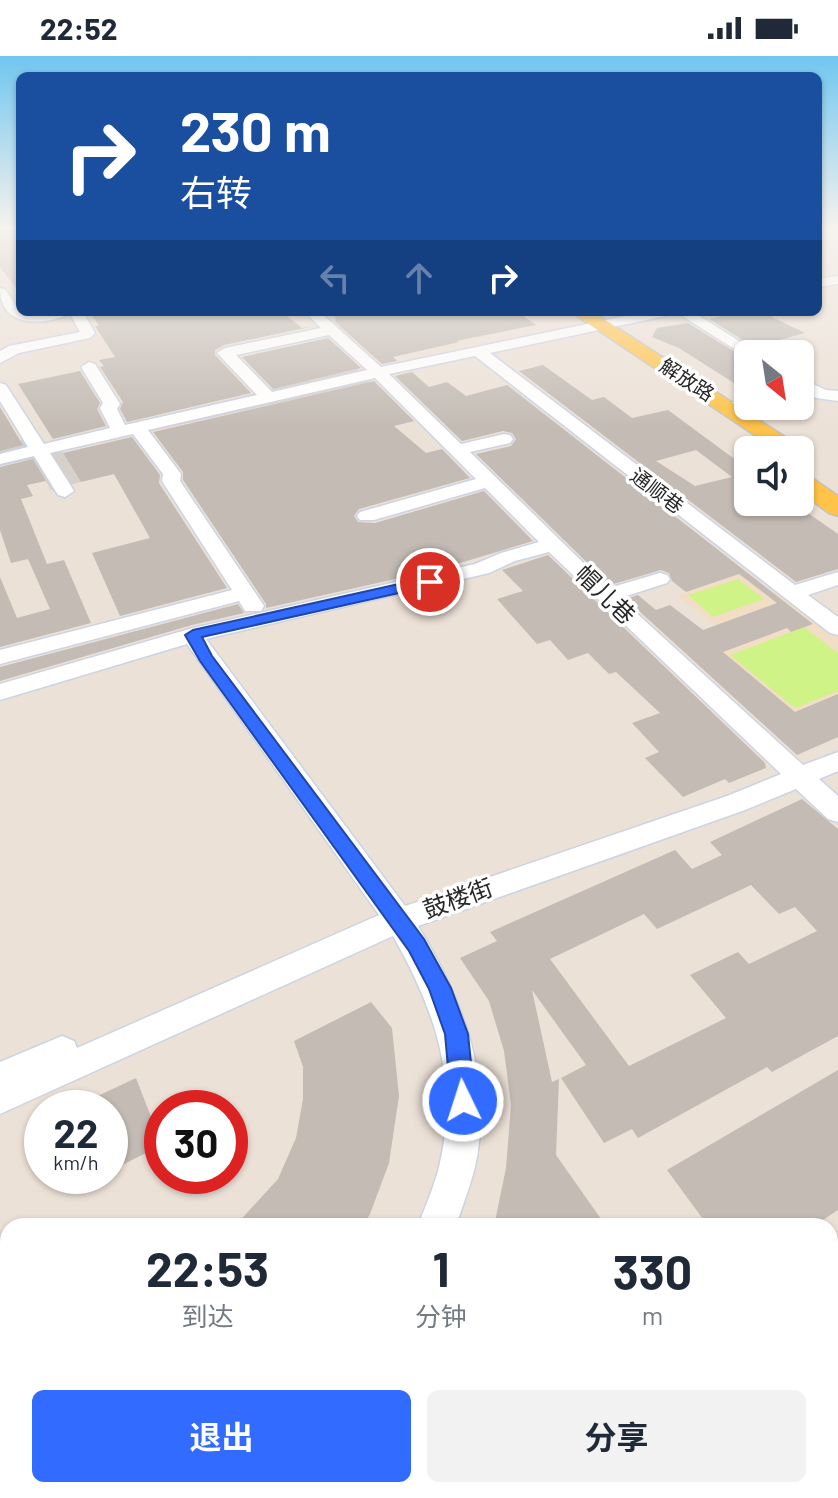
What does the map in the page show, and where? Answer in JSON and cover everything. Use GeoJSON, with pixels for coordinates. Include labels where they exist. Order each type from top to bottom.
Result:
{"type":"FeatureCollection","features":[{"type":"Feature","properties":{"kind":"main road","name":"解放路"},"geometry":{"type":"LineString","coordinates":[[569,316],[588,322],[734,403]]}},
{"type":"Feature","properties":{"kind":"main road","name":"解放路"},"geometry":{"type":"LineString","coordinates":[[588,322],[737,436]]}},
{"type":"Feature","properties":{"kind":"main road","name":"解放路"},"geometry":{"type":"LineString","coordinates":[[756,420],[776,436]]}},
{"type":"Feature","properties":{"kind":"main road"},"geometry":{"type":"LineString","coordinates":[[814,464],[838,480]]}},
{"type":"Feature","properties":{"kind":"main road"},"geometry":{"type":"LineString","coordinates":[[814,491],[838,508]]}},
{"type":"Feature","properties":{"kind":"street"},"geometry":{"type":"LineString","coordinates":[[1,293],[16,313]]}},
{"type":"Feature","properties":{"kind":"street"},"geometry":{"type":"LineString","coordinates":[[0,358],[14,349],[85,335],[88,333],[78,316]]}},
{"type":"Feature","properties":{"kind":"street","name":"帽儿巷"},"geometry":{"type":"LineString","coordinates":[[316,316],[378,372],[605,596],[838,812]]}},
{"type":"Feature","properties":{"kind":"street"},"geometry":{"type":"LineString","coordinates":[[0,459],[478,351],[588,322],[634,316]]}},
{"type":"Feature","properties":{"kind":"street"},"geometry":{"type":"LineString","coordinates":[[690,316],[734,343]]}},
{"type":"Feature","properties":{"kind":"street"},"geometry":{"type":"LineString","coordinates":[[268,397],[225,353],[332,330]]}},
{"type":"Feature","properties":{"kind":"street","name":"通顺巷"},"geometry":{"type":"LineString","coordinates":[[478,351],[838,628]]}},
{"type":"Feature","properties":{"kind":"street"},"geometry":{"type":"LineString","coordinates":[[89,367],[112,404],[108,408],[172,474],[171,481],[262,619]]}},
{"type":"Feature","properties":{"kind":"street"},"geometry":{"type":"LineString","coordinates":[[0,388],[65,491]]}},
{"type":"Feature","properties":{"kind":"street"},"geometry":{"type":"LineString","coordinates":[[814,390],[838,396]]}},
{"type":"Feature","properties":{"kind":"street"},"geometry":{"type":"LineString","coordinates":[[458,450],[504,439]]}},
{"type":"Feature","properties":{"kind":"street"},"geometry":{"type":"LineString","coordinates":[[367,516],[489,481]]}},
{"type":"Feature","properties":{"kind":"street"},"geometry":{"type":"LineString","coordinates":[[0,692],[189,636],[482,569],[508,557],[553,545]]}},
{"type":"Feature","properties":{"kind":"street"},"geometry":{"type":"LineString","coordinates":[[792,593],[838,578]]}},
{"type":"Feature","properties":{"kind":"street"},"geometry":{"type":"LineString","coordinates":[[605,596],[660,579]]}},
{"type":"Feature","properties":{"kind":"street"},"geometry":{"type":"LineString","coordinates":[[0,657],[244,593]]}},
{"type":"Feature","properties":{"kind":"street"},"geometry":{"type":"LineString","coordinates":[[189,636],[197,660],[390,915],[440,988],[456,1034],[464,1124],[455,1170],[440,1218]]}},
{"type":"Feature","properties":{"kind":"street","name":"鼓楼街"},"geometry":{"type":"LineString","coordinates":[[0,1078],[390,915],[736,803],[838,755]]}},
{"type":"Feature","properties":{"kind":"street","name":"鼓楼街"},"geometry":{"type":"LineString","coordinates":[[798,775],[838,761]]}},
{"type":"Feature","properties":{"kind":"street"},"geometry":{"type":"LineString","coordinates":[[390,915],[430,990],[448,1042],[454,1095],[453,1140],[429,1218]]}},
{"type":"Feature","properties":{"kind":"street","name":"鼓楼街"},"geometry":{"type":"LineString","coordinates":[[0,1098],[390,915]]}},
{"type":"Feature","properties":{"kind":"shaded area"},"geometry":{"type":"Polygon","coordinates":[[[357,369],[371,382],[62,451],[81,482],[51,490],[33,459],[0,466],[0,445],[33,438],[37,445],[357,369]]]}},
{"type":"Feature","properties":{"kind":"shaded area"},"geometry":{"type":"Polygon","coordinates":[[[739,574],[767,595],[781,590],[838,637],[838,737],[815,747],[684,637],[716,625],[677,596],[739,574]]]}},
{"type":"Feature","properties":{"kind":"green space"},"geometry":{"type":"Polygon","coordinates":[[[738,579],[764,599],[713,617],[688,595],[738,579]]]}},
{"type":"Feature","properties":{"kind":"green space"},"geometry":{"type":"Polygon","coordinates":[[[804,627],[838,653],[838,691],[795,708],[730,655],[804,627]]]}},
{"type":"Feature","properties":{"kind":"building"},"geometry":{"type":"Polygon","coordinates":[[[93,316],[287,316],[302,328],[315,326],[224,345],[215,350],[215,355],[251,393],[127,422],[120,409],[123,402],[100,367],[104,366],[99,360],[115,357],[95,326],[99,326],[93,316]]]}},
{"type":"Feature","properties":{"kind":"building"},"geometry":{"type":"Polygon","coordinates":[[[334,316],[524,316],[536,325],[456,341],[459,342],[393,357],[397,361],[382,364],[335,322],[334,316]]]}},
{"type":"Feature","properties":{"kind":"building"},"geometry":{"type":"Polygon","coordinates":[[[770,316],[805,333],[780,340],[743,340],[709,319],[770,316]]]}},
{"type":"Feature","properties":{"kind":"building"},"geometry":{"type":"Polygon","coordinates":[[[688,323],[734,351],[734,383],[679,348],[652,337],[657,328],[688,323]]]}},
{"type":"Feature","properties":{"kind":"building"},"geometry":{"type":"Polygon","coordinates":[[[328,338],[361,368],[273,389],[242,357],[328,338]]]}},
{"type":"Feature","properties":{"kind":"building"},"geometry":{"type":"Polygon","coordinates":[[[543,365],[592,400],[604,397],[632,418],[668,410],[734,459],[734,516],[812,516],[838,534],[838,569],[796,582],[519,371],[543,365]],[[696,450],[656,461],[695,486],[732,477],[696,450]]]}},
{"type":"Feature","properties":{"kind":"building"},"geometry":{"type":"Polygon","coordinates":[[[80,371],[100,403],[97,409],[106,426],[53,439],[18,384],[80,371]]]}},
{"type":"Feature","properties":{"kind":"building"},"geometry":{"type":"Polygon","coordinates":[[[412,372],[429,387],[447,382],[466,396],[507,385],[813,624],[791,632],[787,628],[723,652],[795,712],[838,694],[838,737],[797,755],[626,599],[638,595],[656,610],[670,605],[703,630],[777,603],[739,574],[686,592],[672,581],[669,573],[661,570],[610,585],[476,454],[511,446],[516,439],[512,433],[503,431],[462,441],[395,376],[412,372]]]}},
{"type":"Feature","properties":{"kind":"building"},"geometry":{"type":"Polygon","coordinates":[[[374,381],[414,421],[394,426],[426,453],[442,449],[470,478],[359,509],[354,516],[358,522],[375,523],[484,491],[533,541],[440,569],[266,608],[183,480],[183,472],[153,432],[374,381]]]}},
{"type":"Feature","properties":{"kind":"building"},"geometry":{"type":"Polygon","coordinates":[[[0,407],[23,445],[0,451],[0,407]]]}},
{"type":"Feature","properties":{"kind":"building"},"geometry":{"type":"Polygon","coordinates":[[[132,437],[160,475],[159,483],[227,588],[120,616],[92,553],[150,538],[114,474],[81,482],[63,453],[132,437]]]}},
{"type":"Feature","properties":{"kind":"building"},"geometry":{"type":"Polygon","coordinates":[[[33,459],[46,481],[27,485],[33,496],[21,499],[47,564],[64,560],[91,623],[0,647],[0,577],[17,618],[50,609],[28,559],[11,563],[0,530],[0,467],[33,459]]]}},
{"type":"Feature","properties":{"kind":"building"},"geometry":{"type":"Polygon","coordinates":[[[548,555],[765,763],[766,768],[729,783],[725,779],[683,797],[645,758],[659,752],[632,723],[660,713],[616,672],[609,674],[588,653],[568,660],[550,640],[537,644],[497,599],[523,591],[502,570],[548,555]]]}},
{"type":"Feature","properties":{"kind":"building"},"geometry":{"type":"Polygon","coordinates":[[[238,604],[244,613],[192,625],[0,681],[0,667],[238,604]]]}},
{"type":"Feature","properties":{"kind":"building"},"geometry":{"type":"Polygon","coordinates":[[[802,799],[838,829],[838,1036],[772,1072],[767,1067],[638,1138],[632,1129],[604,1143],[561,1078],[586,1065],[532,990],[552,1082],[559,1079],[556,1155],[600,1218],[496,1218],[506,1168],[511,1105],[504,1051],[489,1001],[460,958],[497,941],[490,932],[675,850],[692,869],[722,855],[710,842],[802,799]],[[751,885],[657,929],[644,914],[550,959],[629,1066],[726,1018],[690,975],[738,952],[749,964],[817,931],[795,907],[779,914],[751,885]]]}},
{"type":"Feature","properties":{"kind":"building"},"geometry":{"type":"Polygon","coordinates":[[[371,1002],[392,1028],[399,1096],[389,1163],[368,1218],[242,1218],[278,1179],[296,1138],[303,1099],[303,1067],[294,1041],[371,1002]]]}},
{"type":"Feature","properties":{"kind":"building"},"geometry":{"type":"Polygon","coordinates":[[[838,1070],[838,1210],[826,1218],[702,1218],[667,1170],[838,1070]]]}},
{"type":"Feature","properties":{"kind":"building"},"geometry":{"type":"Polygon","coordinates":[[[136,1078],[144,1099],[144,1154],[128,1162],[128,1090],[110,1090],[136,1078]]]}},
{"type":"Feature","properties":{"kind":"route"},"geometry":{"type":"LineString","coordinates":[[430,582],[193,635],[205,657],[417,945],[440,988],[456,1034],[463,1101]]}}]}
